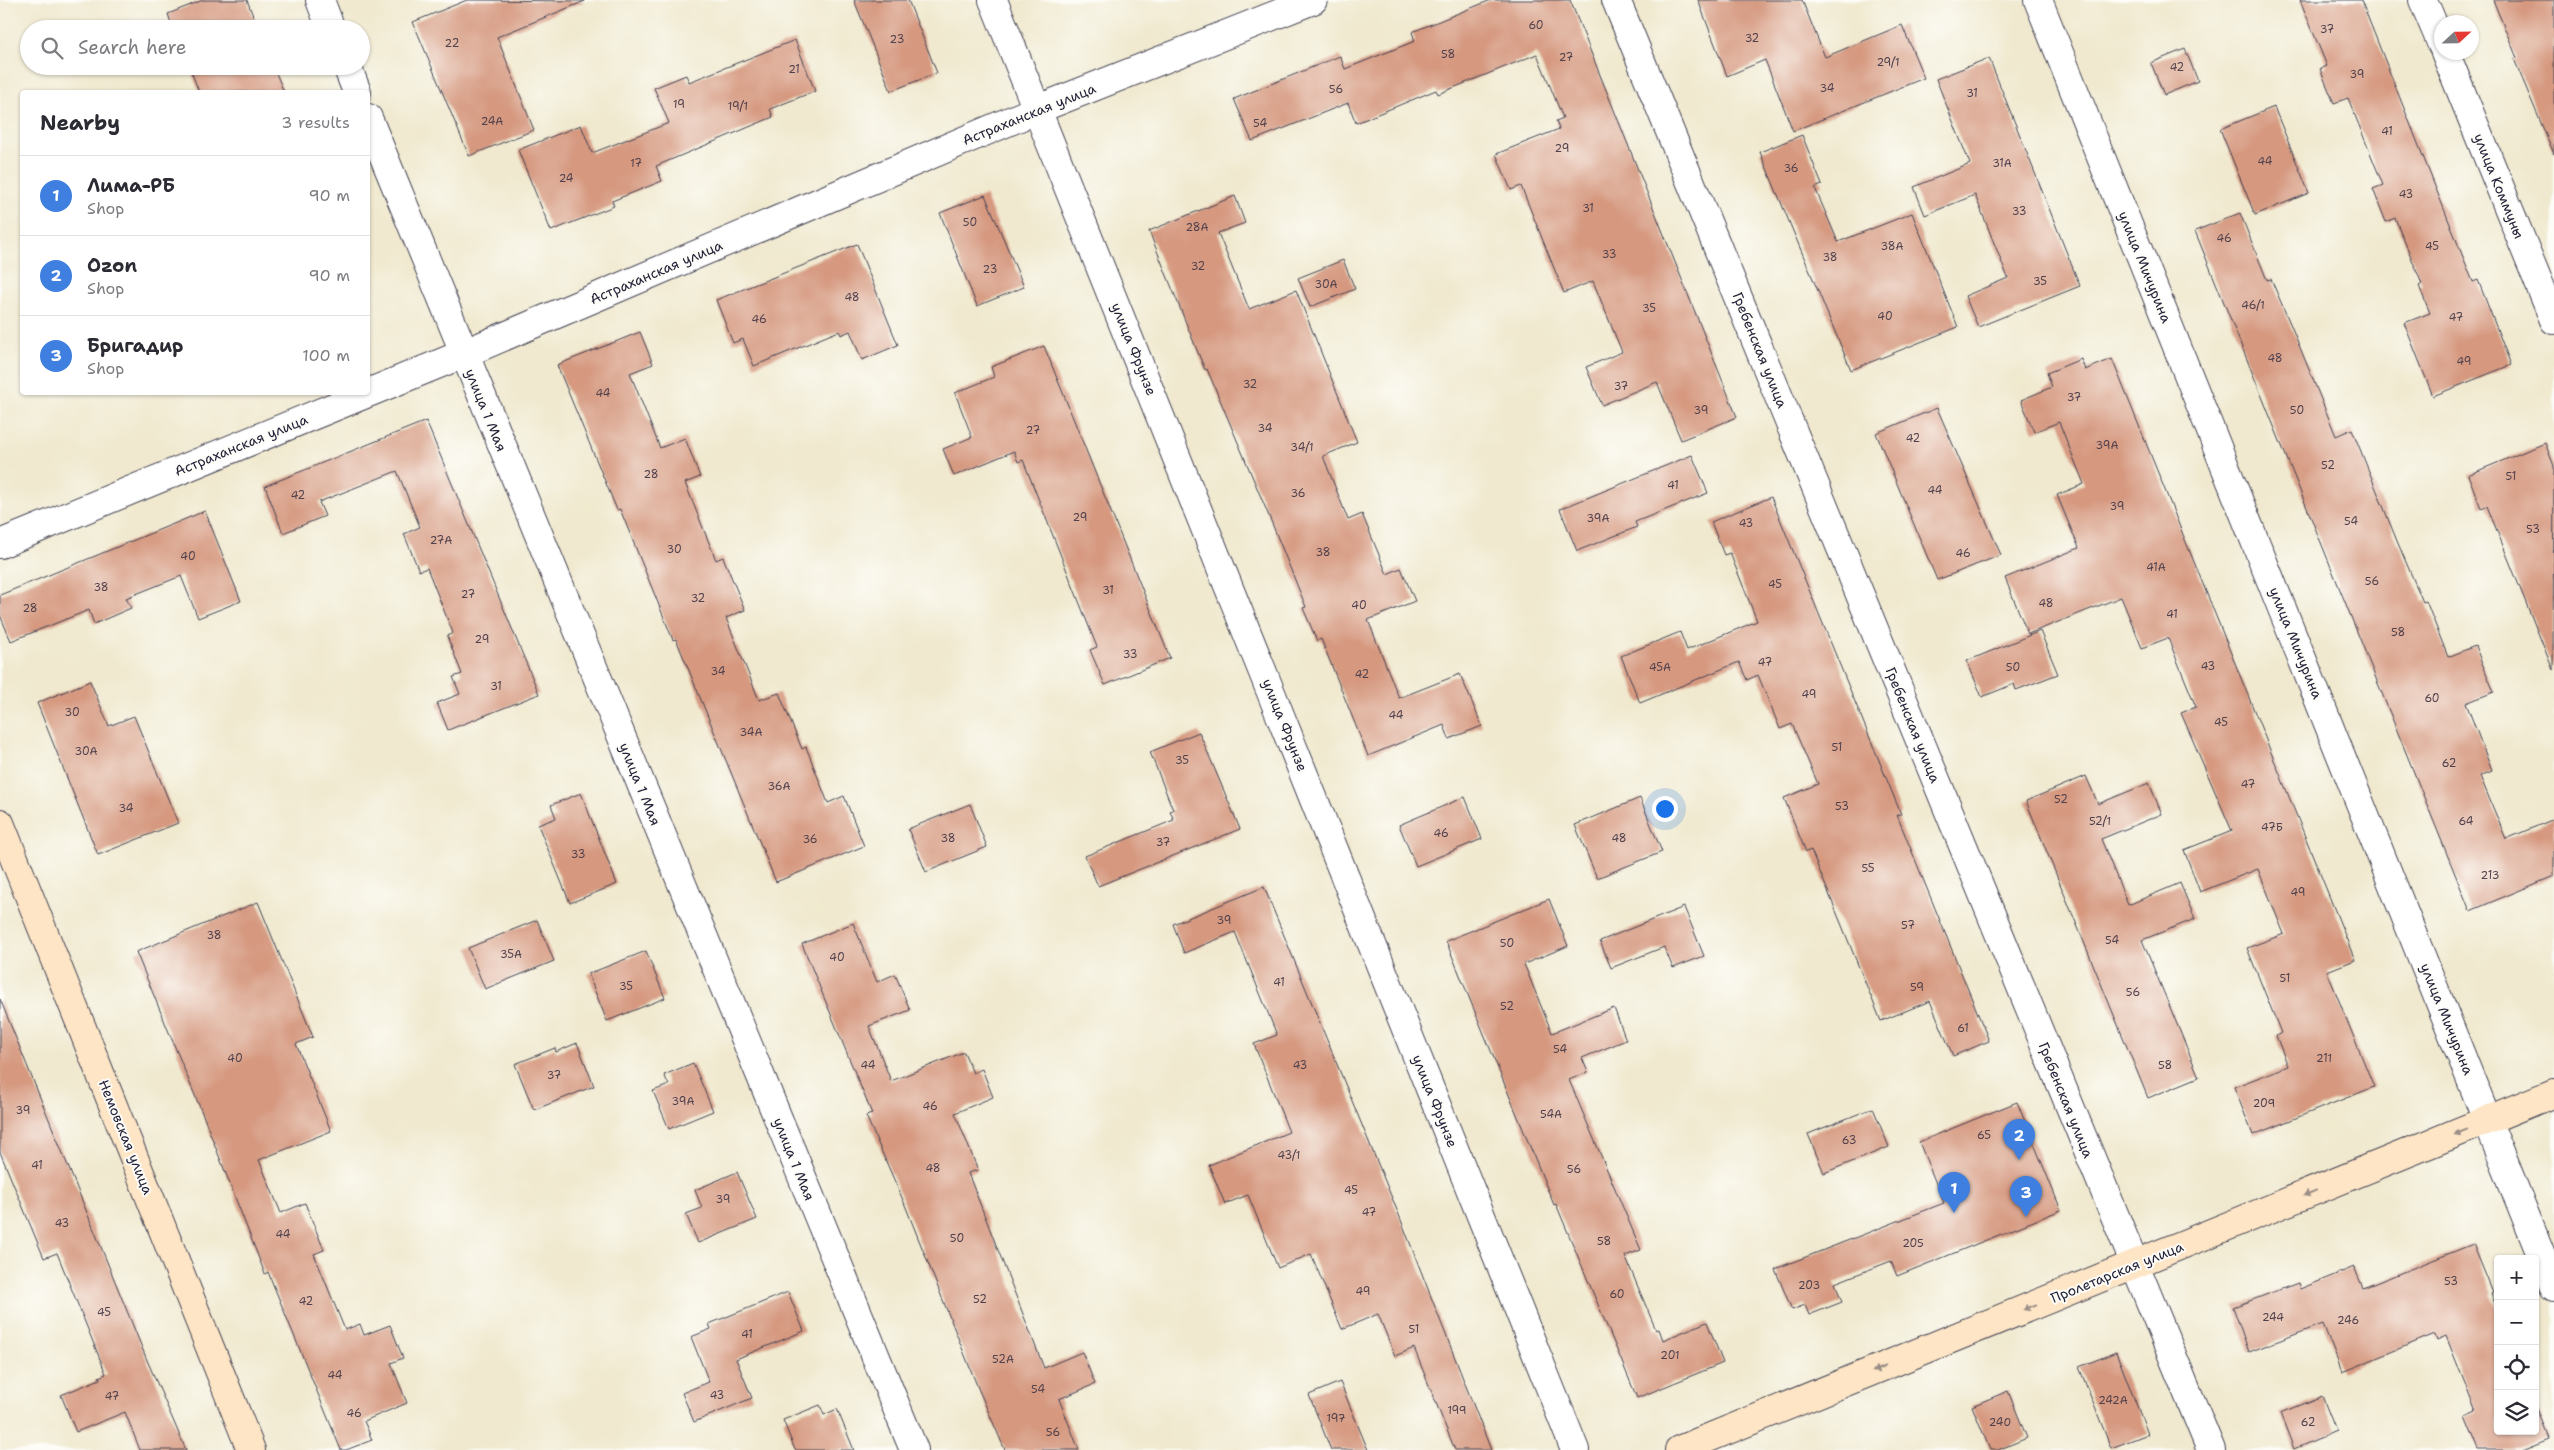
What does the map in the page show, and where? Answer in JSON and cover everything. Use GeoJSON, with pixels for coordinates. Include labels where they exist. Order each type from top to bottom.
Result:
{"type":"FeatureCollection","features":[{"type":"Feature","properties":{"kind":"main road","name":"Немовская улица"},"geometry":{"type":"LineString","coordinates":[[0,823],[251,1450]]}},
{"type":"Feature","properties":{"kind":"main road","name":"Пролетарская улица"},"geometry":{"type":"LineString","coordinates":[[1679,1450],[2554,1093]]}},
{"type":"Feature","properties":{"kind":"street"},"geometry":{"type":"LineString","coordinates":[[320,0],[328,20]]}},
{"type":"Feature","properties":{"kind":"street","name":"улица Фрунзе"},"geometry":{"type":"LineString","coordinates":[[993,0],[1575,1450]]}},
{"type":"Feature","properties":{"kind":"street","name":"Астраханская улица"},"geometry":{"type":"LineString","coordinates":[[370,392],[1038,109],[1312,0]]}},
{"type":"Feature","properties":{"kind":"street","name":"Гребенская улица"},"geometry":{"type":"LineString","coordinates":[[1616,0],[2211,1450]]}},
{"type":"Feature","properties":{"kind":"street","name":"улица Мичурина"},"geometry":{"type":"LineString","coordinates":[[2038,0],[2554,1286]]}},
{"type":"Feature","properties":{"kind":"street"},"geometry":{"type":"LineString","coordinates":[[2423,0],[2434,26]]}},
{"type":"Feature","properties":{"kind":"street","name":"улица Коммуны"},"geometry":{"type":"LineString","coordinates":[[2448,60],[2554,320]]}},
{"type":"Feature","properties":{"kind":"street"},"geometry":{"type":"LineString","coordinates":[[350,75],[356,90]]}},
{"type":"Feature","properties":{"kind":"street","name":"улица 1 Мая"},"geometry":{"type":"LineString","coordinates":[[370,123],[463,354],[914,1450]]}},
{"type":"Feature","properties":{"kind":"street","name":"Астраханская улица"},"geometry":{"type":"LineString","coordinates":[[0,544],[363,395]]}},
{"type":"Feature","properties":{"kind":"building"},"geometry":{"type":"Polygon","coordinates":[[[203,0],[247,0],[255,20],[170,20],[168,14],[203,0]]]}},
{"type":"Feature","properties":{"kind":"building"},"geometry":{"type":"Polygon","coordinates":[[[467,0],[585,1],[497,37],[534,130],[469,156],[413,22],[467,0]]]}},
{"type":"Feature","properties":{"kind":"building"},"geometry":{"type":"Polygon","coordinates":[[[854,0],[908,0],[937,73],[891,91],[854,0]]]}},
{"type":"Feature","properties":{"kind":"building"},"geometry":{"type":"Polygon","coordinates":[[[1491,0],[1570,0],[1737,417],[1681,440],[1657,382],[1602,405],[1586,367],[1622,352],[1593,281],[1564,293],[1521,186],[1511,190],[1496,154],[1559,129],[1556,121],[1563,118],[1537,54],[1438,94],[1436,90],[1356,123],[1348,103],[1252,141],[1234,99],[1340,56],[1345,69],[1415,41],[1412,32],[1491,0]]]}},
{"type":"Feature","properties":{"kind":"building"},"geometry":{"type":"Polygon","coordinates":[[[1698,0],[1802,0],[1825,57],[1902,25],[1924,78],[1793,131],[1765,60],[1727,76],[1698,0]]]}},
{"type":"Feature","properties":{"kind":"building"},"geometry":{"type":"Polygon","coordinates":[[[2300,0],[2361,0],[2473,282],[2478,280],[2511,365],[2433,396],[2404,323],[2430,313],[2419,286],[2422,284],[2395,218],[2386,222],[2373,189],[2383,185],[2348,98],[2334,103],[2320,69],[2327,66],[2300,0]]]}},
{"type":"Feature","properties":{"kind":"building"},"geometry":{"type":"Polygon","coordinates":[[[2493,0],[2554,0],[2554,154],[2514,59],[2517,58],[2493,0]]]}},
{"type":"Feature","properties":{"kind":"building"},"geometry":{"type":"Polygon","coordinates":[[[795,40],[815,91],[770,109],[773,117],[656,166],[662,181],[612,201],[614,206],[551,231],[518,150],[581,125],[592,153],[669,123],[654,88],[686,75],[689,82],[795,40]]]}},
{"type":"Feature","properties":{"kind":"building"},"geometry":{"type":"Polygon","coordinates":[[[2185,49],[2198,81],[2164,95],[2151,63],[2185,49]]]}},
{"type":"Feature","properties":{"kind":"building"},"geometry":{"type":"Polygon","coordinates":[[[1989,58],[2080,286],[1978,327],[1965,296],[2008,278],[1975,195],[1925,215],[1914,187],[1970,164],[1936,79],[1989,58]]]}},
{"type":"Feature","properties":{"kind":"building"},"geometry":{"type":"Polygon","coordinates":[[[192,75],[277,75],[283,90],[198,90],[192,75]]]}},
{"type":"Feature","properties":{"kind":"building"},"geometry":{"type":"Polygon","coordinates":[[[2274,107],[2309,193],[2255,215],[2220,129],[2274,107]]]}},
{"type":"Feature","properties":{"kind":"building"},"geometry":{"type":"Polygon","coordinates":[[[1802,135],[1822,185],[1815,188],[1838,242],[1912,213],[1958,327],[1851,370],[1760,152],[1802,135]]]}},
{"type":"Feature","properties":{"kind":"building"},"geometry":{"type":"Polygon","coordinates":[[[985,195],[1024,287],[977,306],[940,213],[985,195]]]}},
{"type":"Feature","properties":{"kind":"building"},"geometry":{"type":"Polygon","coordinates":[[[1235,196],[1245,223],[1218,233],[1249,309],[1296,290],[1357,442],[1323,456],[1348,520],[1362,514],[1387,574],[1401,568],[1415,601],[1368,620],[1399,698],[1460,674],[1482,726],[1449,739],[1444,725],[1368,756],[1321,639],[1317,641],[1303,608],[1306,607],[1271,521],[1207,369],[1205,370],[1149,231],[1235,196]]]}},
{"type":"Feature","properties":{"kind":"building"},"geometry":{"type":"Polygon","coordinates":[[[2240,213],[2267,280],[2271,279],[2336,436],[2352,429],[2397,541],[2423,602],[2426,601],[2448,657],[2475,646],[2494,692],[2466,703],[2492,771],[2480,776],[2506,839],[2554,819],[2554,876],[2470,911],[2195,231],[2240,213]]]}},
{"type":"Feature","properties":{"kind":"building"},"geometry":{"type":"Polygon","coordinates":[[[857,244],[898,345],[862,360],[850,331],[841,335],[839,331],[754,366],[743,339],[733,343],[716,300],[857,244]]]}},
{"type":"Feature","properties":{"kind":"building"},"geometry":{"type":"Polygon","coordinates":[[[1343,260],[1355,289],[1310,307],[1298,278],[1343,260]]]}},
{"type":"Feature","properties":{"kind":"building"},"geometry":{"type":"Polygon","coordinates":[[[640,332],[653,364],[630,373],[660,448],[685,438],[700,477],[685,483],[716,560],[723,557],[745,610],[726,618],[759,700],[779,693],[802,749],[806,747],[828,803],[844,796],[864,846],[776,882],[676,639],[673,640],[620,509],[617,510],[557,365],[640,332]]]}},
{"type":"Feature","properties":{"kind":"building"},"geometry":{"type":"Polygon","coordinates":[[[1044,346],[1170,658],[1105,685],[1090,650],[1097,647],[1023,460],[1018,462],[1014,451],[954,476],[943,449],[972,437],[955,393],[994,377],[991,367],[1044,346]]]}},
{"type":"Feature","properties":{"kind":"building"},"geometry":{"type":"Polygon","coordinates":[[[2081,359],[2085,370],[2112,359],[2355,960],[2327,971],[2374,1087],[2253,1135],[2234,1087],[2288,1066],[2276,1036],[2281,1033],[2247,948],[2284,934],[2258,869],[2200,892],[2184,850],[2232,831],[2181,713],[2196,707],[2168,638],[2142,648],[2121,597],[2028,634],[2005,578],[2079,548],[2057,495],[2084,484],[2059,422],[2034,432],[2021,400],[2052,387],[2047,373],[2081,359]]]}},
{"type":"Feature","properties":{"kind":"building"},"geometry":{"type":"Polygon","coordinates":[[[1937,408],[2001,555],[1937,580],[1876,433],[1937,408]]]}},
{"type":"Feature","properties":{"kind":"building"},"geometry":{"type":"Polygon","coordinates":[[[426,421],[539,694],[448,730],[437,703],[460,694],[453,677],[462,674],[447,636],[453,633],[427,568],[419,571],[404,534],[420,527],[397,471],[319,502],[325,516],[283,533],[265,486],[426,421]]]}},
{"type":"Feature","properties":{"kind":"building"},"geometry":{"type":"Polygon","coordinates":[[[2545,443],[2554,466],[2553,670],[2487,506],[2481,508],[2468,475],[2545,443]]]}},
{"type":"Feature","properties":{"kind":"building"},"geometry":{"type":"Polygon","coordinates":[[[1692,455],[1708,493],[1635,522],[1637,527],[1577,551],[1560,509],[1692,455]]]}},
{"type":"Feature","properties":{"kind":"building"},"geometry":{"type":"Polygon","coordinates":[[[1771,497],[1901,814],[1897,815],[1989,1041],[1953,1056],[1930,1001],[1881,1021],[1811,850],[1806,852],[1784,798],[1818,784],[1792,724],[1780,729],[1758,675],[1747,680],[1739,662],[1640,703],[1621,656],[1680,632],[1687,650],[1757,621],[1730,553],[1724,555],[1711,522],[1771,497]]]}},
{"type":"Feature","properties":{"kind":"building"},"geometry":{"type":"Polygon","coordinates":[[[205,511],[241,601],[198,618],[181,576],[126,598],[131,608],[94,624],[89,610],[11,641],[0,615],[0,595],[205,511]]]}},
{"type":"Feature","properties":{"kind":"building"},"geometry":{"type":"Polygon","coordinates":[[[2040,631],[2058,674],[2016,690],[2014,684],[1982,697],[1967,661],[2040,631]]]}},
{"type":"Feature","properties":{"kind":"building"},"geometry":{"type":"Polygon","coordinates":[[[90,681],[109,726],[134,716],[178,823],[98,855],[37,703],[90,681]]]}},
{"type":"Feature","properties":{"kind":"building"},"geometry":{"type":"Polygon","coordinates":[[[1199,732],[1240,829],[1098,886],[1085,856],[1174,820],[1170,811],[1173,810],[1150,752],[1199,732]]]}},
{"type":"Feature","properties":{"kind":"building"},"geometry":{"type":"Polygon","coordinates":[[[2086,776],[2098,804],[2149,783],[2162,814],[2101,839],[2128,905],[2180,883],[2195,919],[2142,940],[2199,1077],[2148,1098],[2026,801],[2086,776]]]}},
{"type":"Feature","properties":{"kind":"building"},"geometry":{"type":"Polygon","coordinates":[[[581,793],[617,884],[570,903],[538,825],[556,818],[551,805],[581,793]]]}},
{"type":"Feature","properties":{"kind":"building"},"geometry":{"type":"Polygon","coordinates":[[[1465,797],[1482,839],[1416,866],[1399,825],[1465,797]]]}},
{"type":"Feature","properties":{"kind":"building"},"geometry":{"type":"Polygon","coordinates":[[[1640,798],[1662,852],[1597,878],[1575,825],[1640,798]]]}},
{"type":"Feature","properties":{"kind":"building"},"geometry":{"type":"Polygon","coordinates":[[[970,804],[987,847],[926,872],[908,829],[970,804]]]}},
{"type":"Feature","properties":{"kind":"building"},"geometry":{"type":"Polygon","coordinates":[[[1264,887],[1399,1215],[1491,1450],[1455,1450],[1414,1348],[1395,1356],[1378,1314],[1342,1329],[1311,1254],[1278,1268],[1248,1195],[1225,1204],[1209,1165],[1289,1132],[1254,1044],[1277,1035],[1235,932],[1184,953],[1173,924],[1264,887]]]}},
{"type":"Feature","properties":{"kind":"building"},"geometry":{"type":"Polygon","coordinates":[[[1549,899],[1568,946],[1524,964],[1552,1033],[1614,1008],[1626,1040],[1582,1058],[1588,1072],[1569,1080],[1641,1250],[1625,1256],[1656,1330],[1659,1329],[1663,1340],[1707,1322],[1723,1363],[1637,1398],[1556,1204],[1554,1205],[1446,941],[1549,899]]]}},
{"type":"Feature","properties":{"kind":"building"},"geometry":{"type":"Polygon","coordinates":[[[258,902],[313,1037],[296,1044],[331,1131],[259,1160],[281,1213],[305,1203],[324,1250],[314,1254],[345,1330],[360,1324],[364,1335],[390,1325],[403,1358],[391,1363],[407,1403],[364,1421],[372,1440],[346,1450],[341,1450],[268,1272],[265,1274],[203,1115],[136,952],[258,902]]]}},
{"type":"Feature","properties":{"kind":"building"},"geometry":{"type":"Polygon","coordinates":[[[1684,907],[1704,956],[1673,968],[1664,947],[1611,968],[1600,941],[1684,907]]]}},
{"type":"Feature","properties":{"kind":"building"},"geometry":{"type":"Polygon","coordinates":[[[537,920],[554,961],[485,989],[468,948],[537,920]]]}},
{"type":"Feature","properties":{"kind":"building"},"geometry":{"type":"Polygon","coordinates":[[[853,923],[877,982],[895,974],[910,1010],[869,1026],[891,1081],[964,1052],[973,1073],[982,1069],[993,1097],[955,1113],[978,1170],[968,1173],[1044,1368],[1082,1352],[1095,1384],[1059,1399],[1079,1450],[1005,1450],[978,1388],[903,1200],[866,1116],[872,1114],[802,944],[853,923]]]}},
{"type":"Feature","properties":{"kind":"building"},"geometry":{"type":"Polygon","coordinates":[[[646,951],[665,998],[607,1021],[588,974],[646,951]]]}},
{"type":"Feature","properties":{"kind":"building"},"geometry":{"type":"Polygon","coordinates":[[[0,999],[147,1360],[186,1450],[140,1450],[125,1412],[76,1432],[61,1395],[100,1379],[99,1377],[106,1374],[57,1253],[44,1258],[0,1152],[0,999]]]}},
{"type":"Feature","properties":{"kind":"building"},"geometry":{"type":"Polygon","coordinates":[[[577,1043],[594,1086],[534,1110],[515,1064],[555,1048],[556,1052],[577,1043]]]}},
{"type":"Feature","properties":{"kind":"building"},"geometry":{"type":"Polygon","coordinates":[[[693,1063],[713,1111],[669,1129],[653,1091],[669,1085],[664,1075],[693,1063]]]}},
{"type":"Feature","properties":{"kind":"building"},"geometry":{"type":"Polygon","coordinates":[[[2017,1102],[2061,1210],[1897,1276],[1891,1261],[1835,1283],[1842,1302],[1809,1315],[1805,1305],[1792,1310],[1775,1269],[1944,1203],[1919,1142],[2017,1102]]]}},
{"type":"Feature","properties":{"kind":"building"},"geometry":{"type":"Polygon","coordinates":[[[1873,1108],[1889,1147],[1824,1173],[1808,1134],[1873,1108]]]}},
{"type":"Feature","properties":{"kind":"building"},"geometry":{"type":"Polygon","coordinates":[[[737,1172],[757,1219],[698,1243],[686,1214],[702,1208],[695,1190],[737,1172]]]}},
{"type":"Feature","properties":{"kind":"building"},"geometry":{"type":"Polygon","coordinates":[[[2473,1244],[2493,1293],[2491,1294],[2494,1301],[2494,1435],[2539,1435],[2539,1414],[2549,1438],[2519,1450],[2479,1450],[2465,1416],[2476,1411],[2446,1336],[2437,1340],[2435,1334],[2342,1372],[2323,1324],[2249,1352],[2233,1307],[2298,1283],[2300,1289],[2354,1267],[2363,1288],[2473,1244]]]}},
{"type":"Feature","properties":{"kind":"building"},"geometry":{"type":"Polygon","coordinates":[[[788,1292],[804,1331],[736,1359],[752,1398],[694,1422],[682,1393],[709,1382],[691,1337],[711,1329],[709,1324],[788,1292]]]}},
{"type":"Feature","properties":{"kind":"building"},"geometry":{"type":"Polygon","coordinates":[[[2116,1352],[2148,1434],[2111,1448],[2079,1367],[2116,1352]]]}},
{"type":"Feature","properties":{"kind":"building"},"geometry":{"type":"Polygon","coordinates":[[[1340,1382],[1368,1450],[1331,1450],[1309,1395],[1340,1382]]]}},
{"type":"Feature","properties":{"kind":"building"},"geometry":{"type":"Polygon","coordinates":[[[2008,1391],[2027,1438],[1998,1450],[1990,1450],[1972,1406],[2008,1391]]]}},
{"type":"Feature","properties":{"kind":"building"},"geometry":{"type":"Polygon","coordinates":[[[2322,1396],[2336,1431],[2294,1449],[2280,1413],[2322,1396]]]}},
{"type":"Feature","properties":{"kind":"building"},"geometry":{"type":"Polygon","coordinates":[[[820,1405],[824,1415],[837,1409],[854,1450],[795,1450],[783,1420],[820,1405]]]}},
{"type":"Feature","properties":{"kind":"place","name":"Ozon"},"geometry":{"type":"Point","coordinates":[2019,1160]}},
{"type":"Feature","properties":{"kind":"place","name":"Лима-РБ"},"geometry":{"type":"Point","coordinates":[1954,1213]}},
{"type":"Feature","properties":{"kind":"place","name":"Бригадир"},"geometry":{"type":"Point","coordinates":[2026,1217]}}]}
